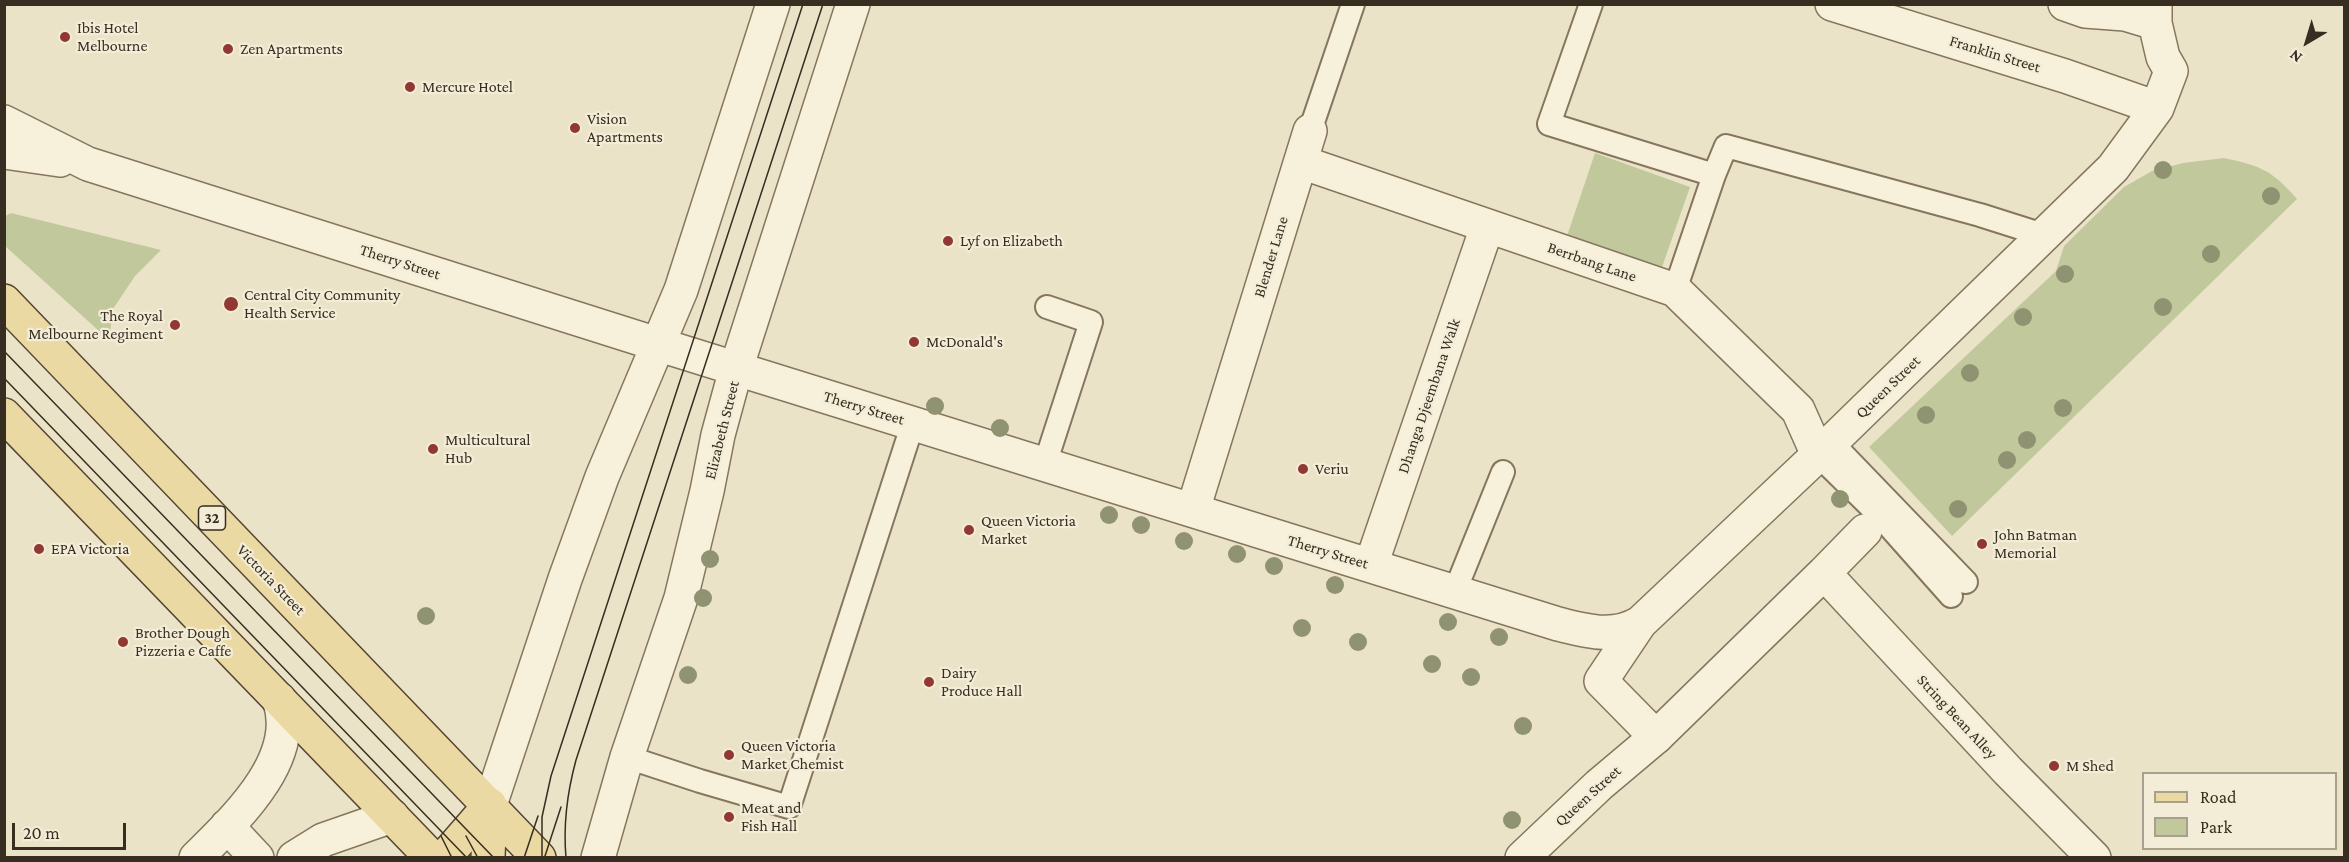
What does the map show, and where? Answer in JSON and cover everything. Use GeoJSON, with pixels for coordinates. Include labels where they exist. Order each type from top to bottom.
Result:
{"type":"FeatureCollection","features":[{"type":"Feature","properties":{"kind":"main road","name":"Victoria Street"},"geometry":{"type":"LineString","coordinates":[[4,301],[539,858]]}},
{"type":"Feature","properties":{"kind":"main road"},"geometry":{"type":"LineString","coordinates":[[4,415],[432,858]]}},
{"type":"Feature","properties":{"kind":"main road"},"geometry":{"type":"LineString","coordinates":[[444,858],[490,805]]}},
{"type":"Feature","properties":{"kind":"main road"},"geometry":{"type":"LineString","coordinates":[[488,858],[490,805]]}},
{"type":"Feature","properties":{"kind":"street"},"geometry":{"type":"LineString","coordinates":[[490,805],[565,579],[602,477],[660,345],[681,290],[773,4]]}},
{"type":"Feature","properties":{"kind":"street","name":"Elizabeth Street"},"geometry":{"type":"LineString","coordinates":[[598,858],[627,757],[681,598],[718,435],[736,369],[854,4]]}},
{"type":"Feature","properties":{"kind":"street","name":"Franklin Street"},"geometry":{"type":"LineString","coordinates":[[1832,4],[2065,76],[2157,108]]}},
{"type":"Feature","properties":{"kind":"street"},"geometry":{"type":"LineString","coordinates":[[2065,4],[2085,11],[2126,14],[2156,11]]}},
{"type":"Feature","properties":{"kind":"street","name":"Queen Street"},"geometry":{"type":"LineString","coordinates":[[1656,737],[1601,681],[1640,623],[2113,168],[2157,108],[2171,71],[2163,57],[2156,11]]}},
{"type":"Feature","properties":{"kind":"street","name":"Therry Street"},"geometry":{"type":"LineString","coordinates":[[4,122],[88,164],[736,369],[1558,624],[1597,633],[1619,632],[1640,623]]}},
{"type":"Feature","properties":{"kind":"street","name":"Blender Lane"},"geometry":{"type":"LineString","coordinates":[[1193,510],[1310,130]]}},
{"type":"Feature","properties":{"kind":"street","name":"Therry Street"},"geometry":{"type":"LineString","coordinates":[[4,152],[88,164]]}},
{"type":"Feature","properties":{"kind":"street","name":"Berrbang Lane"},"geometry":{"type":"LineString","coordinates":[[1301,162],[1675,290],[1798,410],[1824,448]]}},
{"type":"Feature","properties":{"kind":"street","name":"Dhanga Djeembana Walk"},"geometry":{"type":"LineString","coordinates":[[1371,565],[1487,227]]}},
{"type":"Feature","properties":{"kind":"street","name":"Queen Street"},"geometry":{"type":"LineString","coordinates":[[1522,858],[1599,785],[1656,737],[1865,531]]}},
{"type":"Feature","properties":{"kind":"street","name":"String Bean Alley"},"geometry":{"type":"LineString","coordinates":[[1824,573],[2008,771],[2094,858]]}},
{"type":"Feature","properties":{"kind":"street"},"geometry":{"type":"LineString","coordinates":[[196,858],[252,798],[278,751],[284,723],[279,699]]}},
{"type":"Feature","properties":{"kind":"street"},"geometry":{"type":"LineString","coordinates":[[294,858],[323,840],[392,816]]}},
{"type":"Feature","properties":{"kind":"street"},"geometry":{"type":"LineString","coordinates":[[227,826],[257,858]]}},
{"type":"Feature","properties":{"kind":"lane","name":"Blender Lane"},"geometry":{"type":"LineString","coordinates":[[1310,130],[1353,4]]}},
{"type":"Feature","properties":{"kind":"lane"},"geometry":{"type":"LineString","coordinates":[[1591,4],[1549,124],[1714,175]]}},
{"type":"Feature","properties":{"kind":"lane"},"geometry":{"type":"LineString","coordinates":[[1675,290],[1726,146],[1980,215],[2043,235]]}},
{"type":"Feature","properties":{"kind":"lane"},"geometry":{"type":"LineString","coordinates":[[1046,465],[1091,322],[1047,308]]}},
{"type":"Feature","properties":{"kind":"lane"},"geometry":{"type":"LineString","coordinates":[[627,757],[789,807],[913,423]]}},
{"type":"Feature","properties":{"kind":"lane"},"geometry":{"type":"LineString","coordinates":[[1824,448],[1958,589]]}},
{"type":"Feature","properties":{"kind":"lane"},"geometry":{"type":"LineString","coordinates":[[1455,591],[1503,472]]}},
{"type":"Feature","properties":{"kind":"green space"},"geometry":{"type":"Polygon","coordinates":[[[1595,153],[1690,187],[1661,270],[1567,236],[1595,153]]]}},
{"type":"Feature","properties":{"kind":"green space"},"geometry":{"type":"Polygon","coordinates":[[[2224,158],[2257,167],[2273,175],[2297,199],[1952,536],[1869,447],[2056,271],[2064,246],[2124,187],[2152,171],[2183,163],[2224,158]]]}},
{"type":"Feature","properties":{"kind":"green space"},"geometry":{"type":"Polygon","coordinates":[[[11,213],[161,250],[135,276],[113,309],[109,340],[5,246],[5,216],[11,213]]]}},
{"type":"Feature","properties":{"kind":"tram line"},"geometry":{"type":"LineString","coordinates":[[542,858],[542,817],[551,776],[803,4]]}},
{"type":"Feature","properties":{"kind":"tram line"},"geometry":{"type":"LineString","coordinates":[[566,858],[566,809],[576,760],[823,4]]}},
{"type":"Feature","properties":{"kind":"tram line"},"geometry":{"type":"LineString","coordinates":[[4,351],[494,858]]}},
{"type":"Feature","properties":{"kind":"tram line"},"geometry":{"type":"LineString","coordinates":[[4,378],[467,858]]}},
{"type":"Feature","properties":{"kind":"tram line"},"geometry":{"type":"LineString","coordinates":[[545,856],[561,807]]}},
{"type":"Feature","properties":{"kind":"tram line"},"geometry":{"type":"LineString","coordinates":[[524,858],[538,816]]}},
{"type":"Feature","properties":{"kind":"tram line"},"geometry":{"type":"LineString","coordinates":[[441,836],[452,858]]}},
{"type":"Feature","properties":{"kind":"tram line"},"geometry":{"type":"LineString","coordinates":[[466,836],[478,858]]}},
{"type":"Feature","properties":{"kind":"place","name":"Ibis Hotel Melbourne"},"geometry":{"type":"Point","coordinates":[65,37]}},
{"type":"Feature","properties":{"kind":"place","name":"Zen Apartments"},"geometry":{"type":"Point","coordinates":[228,49]}},
{"type":"Feature","properties":{"kind":"place","name":"Mercure Hotel"},"geometry":{"type":"Point","coordinates":[410,87]}},
{"type":"Feature","properties":{"kind":"place","name":"Vision Apartments"},"geometry":{"type":"Point","coordinates":[575,128]}},
{"type":"Feature","properties":{"kind":"place","name":"Lyf on Elizabeth"},"geometry":{"type":"Point","coordinates":[948,241]}},
{"type":"Feature","properties":{"kind":"place","name":"Central City Community Health Service"},"geometry":{"type":"Point","coordinates":[231,304]}},
{"type":"Feature","properties":{"kind":"place","name":"The Royal Melbourne Regiment"},"geometry":{"type":"Point","coordinates":[175,325]}},
{"type":"Feature","properties":{"kind":"place","name":"McDonald's"},"geometry":{"type":"Point","coordinates":[914,342]}},
{"type":"Feature","properties":{"kind":"place","name":"Multicultural Hub"},"geometry":{"type":"Point","coordinates":[433,449]}},
{"type":"Feature","properties":{"kind":"place","name":"Veriu"},"geometry":{"type":"Point","coordinates":[1303,469]}},
{"type":"Feature","properties":{"kind":"place","name":"Queen Victoria Market"},"geometry":{"type":"Point","coordinates":[969,530]}},
{"type":"Feature","properties":{"kind":"place","name":"John Batman Memorial"},"geometry":{"type":"Point","coordinates":[1982,544]}},
{"type":"Feature","properties":{"kind":"place","name":"EPA Victoria"},"geometry":{"type":"Point","coordinates":[39,549]}},
{"type":"Feature","properties":{"kind":"place","name":"Brother Dough Pizzeria e Caffe"},"geometry":{"type":"Point","coordinates":[123,642]}},
{"type":"Feature","properties":{"kind":"place","name":"Dairy Produce Hall"},"geometry":{"type":"Point","coordinates":[929,682]}},
{"type":"Feature","properties":{"kind":"place","name":"Queen Victoria Market Chemist"},"geometry":{"type":"Point","coordinates":[729,755]}},
{"type":"Feature","properties":{"kind":"place","name":"M Shed"},"geometry":{"type":"Point","coordinates":[2054,766]}},
{"type":"Feature","properties":{"kind":"place","name":"Meat and Fish Hall"},"geometry":{"type":"Point","coordinates":[729,817]}}]}
